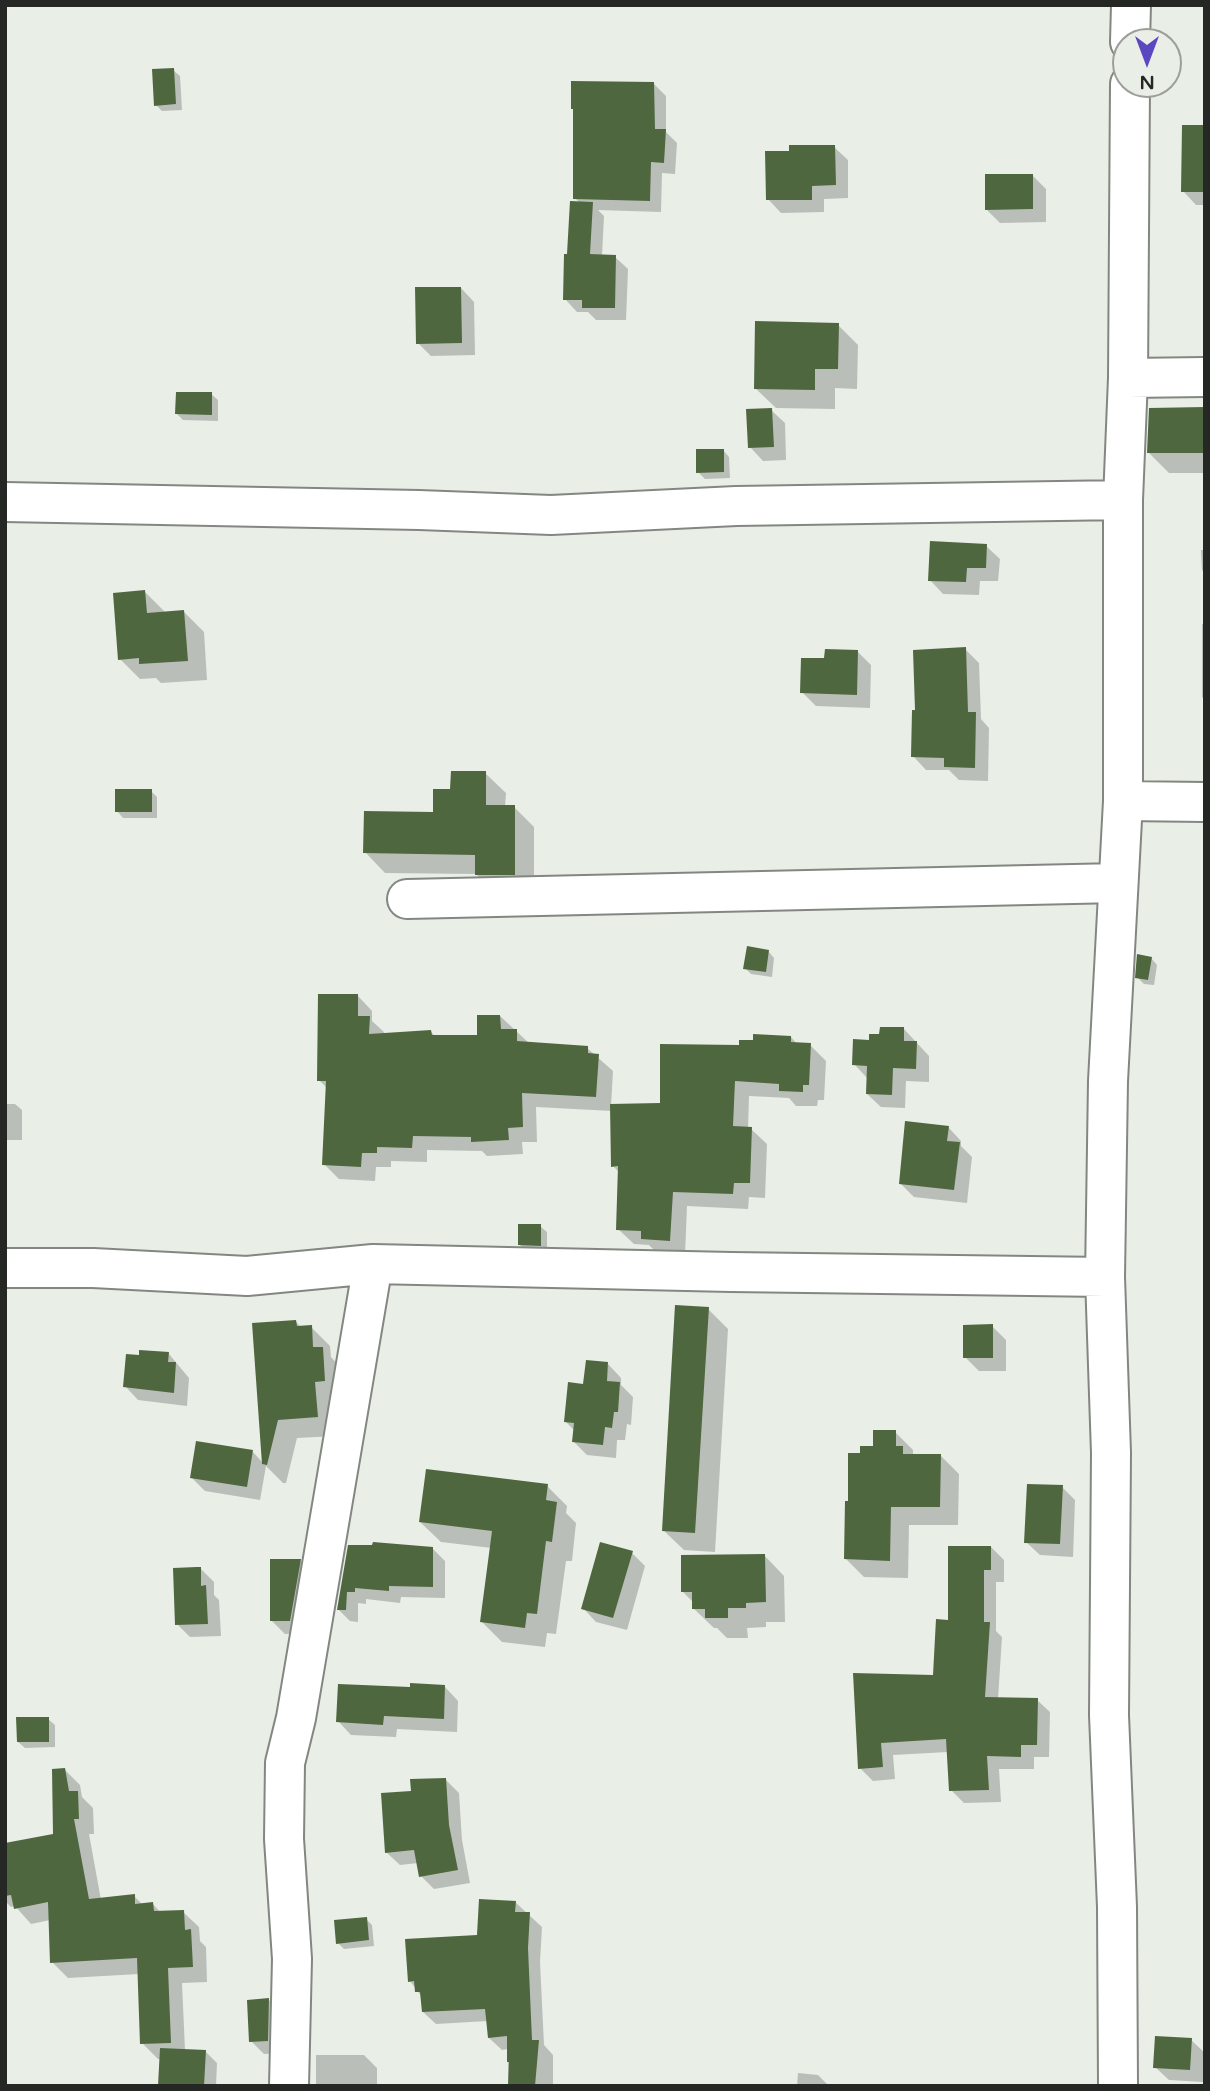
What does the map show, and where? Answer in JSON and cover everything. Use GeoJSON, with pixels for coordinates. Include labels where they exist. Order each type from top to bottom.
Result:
{"type":"FeatureCollection","features":[{"type":"Feature","properties":{"kind":"street"},"geometry":{"type":"LineString","coordinates":[[1130,28],[1131,5]]}},
{"type":"Feature","properties":{"kind":"street"},"geometry":{"type":"LineString","coordinates":[[1118,2086],[1117,1907],[1109,1716],[1111,1453],[1105,1277],[1108,1081],[1123,801],[1123,500],[1128,378],[1130,98]]}},
{"type":"Feature","properties":{"kind":"street"},"geometry":{"type":"LineString","coordinates":[[1128,378],[1205,377]]}},
{"type":"Feature","properties":{"kind":"street"},"geometry":{"type":"LineString","coordinates":[[5,502],[406,509],[551,515],[736,506],[1123,500]]}},
{"type":"Feature","properties":{"kind":"street"},"geometry":{"type":"LineString","coordinates":[[1123,801],[1205,802]]}},
{"type":"Feature","properties":{"kind":"street"},"geometry":{"type":"LineString","coordinates":[[407,899],[1118,883]]}},
{"type":"Feature","properties":{"kind":"street"},"geometry":{"type":"LineString","coordinates":[[5,1268],[93,1268],[247,1276],[373,1264],[1105,1277]]}},
{"type":"Feature","properties":{"kind":"street"},"geometry":{"type":"LineString","coordinates":[[289,2086],[292,1959],[284,1839],[285,1763],[298,1707],[373,1264]]}},
{"type":"Feature","properties":{"kind":"building"},"geometry":{"type":"Polygon","coordinates":[[[174,68],[176,104],[154,106],[152,69],[174,68]]]}},
{"type":"Feature","properties":{"kind":"building"},"geometry":{"type":"Polygon","coordinates":[[[571,81],[654,82],[655,129],[666,129],[664,163],[651,162],[650,201],[573,199],[571,81]]]}},
{"type":"Feature","properties":{"kind":"building"},"geometry":{"type":"Polygon","coordinates":[[[1182,125],[1205,125],[1205,192],[1181,192],[1182,125]]]}},
{"type":"Feature","properties":{"kind":"building"},"geometry":{"type":"Polygon","coordinates":[[[789,145],[835,145],[836,185],[812,186],[812,200],[766,200],[765,151],[789,151],[789,145]]]}},
{"type":"Feature","properties":{"kind":"building"},"geometry":{"type":"Polygon","coordinates":[[[985,174],[1033,174],[1033,209],[985,210],[985,174]]]}},
{"type":"Feature","properties":{"kind":"building"},"geometry":{"type":"Polygon","coordinates":[[[570,201],[593,202],[590,254],[616,255],[615,308],[582,308],[582,300],[563,300],[564,254],[567,254],[570,201]]]}},
{"type":"Feature","properties":{"kind":"building"},"geometry":{"type":"Polygon","coordinates":[[[415,287],[461,287],[462,343],[416,344],[415,287]]]}},
{"type":"Feature","properties":{"kind":"building"},"geometry":{"type":"Polygon","coordinates":[[[755,321],[839,323],[838,369],[815,369],[815,390],[754,389],[755,321]]]}},
{"type":"Feature","properties":{"kind":"building"},"geometry":{"type":"Polygon","coordinates":[[[176,392],[212,392],[212,415],[175,414],[176,392]]]}},
{"type":"Feature","properties":{"kind":"building"},"geometry":{"type":"Polygon","coordinates":[[[1205,407],[1205,453],[1147,453],[1149,408],[1205,407]]]}},
{"type":"Feature","properties":{"kind":"building"},"geometry":{"type":"Polygon","coordinates":[[[772,408],[774,447],[748,448],[746,409],[772,408]]]}},
{"type":"Feature","properties":{"kind":"building"},"geometry":{"type":"Polygon","coordinates":[[[696,449],[724,449],[724,472],[696,473],[696,449]]]}},
{"type":"Feature","properties":{"kind":"building"},"geometry":{"type":"Polygon","coordinates":[[[930,541],[987,544],[986,568],[967,568],[966,582],[928,581],[930,541]]]}},
{"type":"Feature","properties":{"kind":"building"},"geometry":{"type":"Polygon","coordinates":[[[145,590],[147,613],[184,610],[188,661],[139,664],[139,658],[118,660],[113,593],[145,590]]]}},
{"type":"Feature","properties":{"kind":"building"},"geometry":{"type":"Polygon","coordinates":[[[966,647],[968,712],[976,712],[975,768],[944,767],[944,758],[911,757],[912,710],[915,710],[913,650],[966,647]]]}},
{"type":"Feature","properties":{"kind":"building"},"geometry":{"type":"Polygon","coordinates":[[[825,649],[858,650],[857,695],[800,693],[801,658],[824,658],[825,649]]]}},
{"type":"Feature","properties":{"kind":"building"},"geometry":{"type":"Polygon","coordinates":[[[451,771],[486,771],[486,805],[515,805],[515,875],[475,875],[475,855],[363,853],[364,811],[433,812],[433,789],[450,789],[451,771]]]}},
{"type":"Feature","properties":{"kind":"building"},"geometry":{"type":"Polygon","coordinates":[[[115,789],[152,789],[152,812],[115,812],[115,789]]]}},
{"type":"Feature","properties":{"kind":"building"},"geometry":{"type":"Polygon","coordinates":[[[747,946],[769,950],[766,972],[743,969],[747,946]]]}},
{"type":"Feature","properties":{"kind":"building"},"geometry":{"type":"Polygon","coordinates":[[[1137,954],[1152,957],[1148,980],[1135,978],[1137,954]]]}},
{"type":"Feature","properties":{"kind":"building"},"geometry":{"type":"Polygon","coordinates":[[[318,994],[358,994],[358,1016],[370,1016],[369,1034],[431,1030],[432,1035],[477,1035],[477,1015],[500,1015],[501,1029],[517,1029],[517,1041],[588,1046],[588,1053],[599,1054],[596,1097],[522,1093],[523,1127],[508,1128],[509,1140],[471,1142],[471,1137],[413,1136],[412,1148],[377,1147],[377,1153],[362,1153],[361,1167],[322,1165],[326,1081],[317,1081],[318,994]]]}},
{"type":"Feature","properties":{"kind":"building"},"geometry":{"type":"Polygon","coordinates":[[[880,1027],[904,1027],[904,1041],[917,1041],[916,1069],[893,1068],[892,1095],[866,1094],[867,1066],[852,1065],[853,1039],[869,1040],[869,1034],[879,1034],[880,1027]]]}},
{"type":"Feature","properties":{"kind":"building"},"geometry":{"type":"Polygon","coordinates":[[[753,1034],[791,1036],[791,1042],[811,1043],[809,1085],[803,1085],[803,1092],[779,1091],[779,1084],[735,1081],[733,1126],[752,1127],[750,1183],[734,1183],[733,1194],[673,1192],[670,1241],[641,1239],[641,1231],[616,1230],[618,1166],[611,1167],[610,1104],[660,1103],[660,1044],[739,1045],[739,1040],[753,1040],[753,1034]]]}},
{"type":"Feature","properties":{"kind":"building"},"geometry":{"type":"Polygon","coordinates":[[[905,1121],[949,1126],[947,1141],[960,1142],[954,1190],[899,1184],[905,1121]]]}},
{"type":"Feature","properties":{"kind":"building"},"geometry":{"type":"Polygon","coordinates":[[[518,1224],[541,1224],[541,1246],[518,1245],[518,1224]]]}},
{"type":"Feature","properties":{"kind":"building"},"geometry":{"type":"Polygon","coordinates":[[[675,1305],[709,1307],[695,1533],[662,1531],[675,1305]]]}},
{"type":"Feature","properties":{"kind":"building"},"geometry":{"type":"Polygon","coordinates":[[[296,1320],[297,1326],[312,1325],[313,1347],[323,1347],[325,1381],[315,1382],[318,1417],[278,1420],[267,1465],[262,1464],[252,1323],[296,1320]]]}},
{"type":"Feature","properties":{"kind":"building"},"geometry":{"type":"Polygon","coordinates":[[[993,1324],[993,1358],[963,1358],[963,1325],[993,1324]]]}},
{"type":"Feature","properties":{"kind":"building"},"geometry":{"type":"Polygon","coordinates":[[[139,1350],[169,1352],[168,1362],[176,1362],[174,1393],[123,1387],[126,1354],[139,1355],[139,1350]]]}},
{"type":"Feature","properties":{"kind":"building"},"geometry":{"type":"Polygon","coordinates":[[[586,1360],[608,1362],[607,1381],[620,1382],[618,1412],[614,1412],[612,1428],[605,1427],[603,1445],[572,1442],[574,1423],[564,1422],[568,1382],[583,1384],[586,1360]]]}},
{"type":"Feature","properties":{"kind":"building"},"geometry":{"type":"Polygon","coordinates":[[[873,1430],[896,1430],[896,1446],[903,1446],[903,1454],[941,1454],[940,1507],[891,1507],[890,1561],[844,1559],[848,1453],[860,1453],[860,1446],[873,1446],[873,1430]]]}},
{"type":"Feature","properties":{"kind":"building"},"geometry":{"type":"Polygon","coordinates":[[[196,1441],[253,1450],[247,1487],[190,1478],[196,1441]]]}},
{"type":"Feature","properties":{"kind":"building"},"geometry":{"type":"Polygon","coordinates":[[[426,1469],[548,1484],[546,1500],[557,1502],[552,1542],[546,1541],[537,1614],[527,1613],[525,1628],[480,1622],[492,1531],[419,1522],[426,1469]]]}},
{"type":"Feature","properties":{"kind":"building"},"geometry":{"type":"Polygon","coordinates":[[[1027,1484],[1063,1485],[1060,1544],[1024,1543],[1027,1484]]]}},
{"type":"Feature","properties":{"kind":"building"},"geometry":{"type":"Polygon","coordinates":[[[373,1542],[433,1547],[433,1587],[389,1586],[389,1591],[355,1588],[355,1592],[347,1592],[346,1610],[337,1610],[348,1545],[372,1545],[373,1542]]]}},
{"type":"Feature","properties":{"kind":"building"},"geometry":{"type":"Polygon","coordinates":[[[600,1542],[633,1551],[613,1618],[581,1609],[600,1542]]]}},
{"type":"Feature","properties":{"kind":"building"},"geometry":{"type":"Polygon","coordinates":[[[948,1546],[991,1546],[991,1570],[984,1570],[984,1622],[990,1622],[985,1697],[1038,1698],[1037,1745],[1021,1745],[1021,1757],[987,1756],[989,1790],[949,1791],[946,1739],[881,1743],[883,1767],[858,1769],[853,1673],[933,1675],[936,1619],[948,1620],[948,1546]]]}},
{"type":"Feature","properties":{"kind":"building"},"geometry":{"type":"Polygon","coordinates":[[[765,1554],[766,1602],[746,1603],[746,1608],[728,1608],[728,1618],[705,1618],[705,1609],[692,1609],[692,1592],[681,1592],[681,1555],[765,1554]]]}},
{"type":"Feature","properties":{"kind":"building"},"geometry":{"type":"Polygon","coordinates":[[[270,1559],[301,1559],[290,1621],[270,1621],[270,1559]]]}},
{"type":"Feature","properties":{"kind":"building"},"geometry":{"type":"Polygon","coordinates":[[[201,1567],[201,1586],[206,1585],[208,1624],[175,1625],[173,1568],[201,1567]]]}},
{"type":"Feature","properties":{"kind":"building"},"geometry":{"type":"Polygon","coordinates":[[[410,1683],[445,1685],[444,1719],[384,1716],[383,1725],[336,1722],[338,1684],[410,1687],[410,1683]]]}},
{"type":"Feature","properties":{"kind":"building"},"geometry":{"type":"Polygon","coordinates":[[[16,1717],[49,1717],[49,1742],[17,1742],[16,1717]]]}},
{"type":"Feature","properties":{"kind":"building"},"geometry":{"type":"Polygon","coordinates":[[[65,1768],[69,1791],[78,1791],[79,1819],[74,1819],[89,1899],[135,1894],[135,1904],[153,1902],[154,1911],[184,1910],[185,1930],[191,1929],[193,1967],[168,1968],[171,2043],[140,2044],[137,1958],[50,1963],[48,1902],[14,1909],[11,1895],[5,1896],[5,1843],[53,1834],[52,1769],[65,1768]]]}},
{"type":"Feature","properties":{"kind":"building"},"geometry":{"type":"Polygon","coordinates":[[[446,1778],[449,1825],[458,1870],[419,1877],[414,1850],[385,1853],[381,1793],[411,1791],[410,1779],[446,1778]]]}},
{"type":"Feature","properties":{"kind":"building"},"geometry":{"type":"Polygon","coordinates":[[[479,1899],[516,1901],[515,1912],[530,1912],[528,1948],[532,2040],[539,2040],[535,2086],[508,2086],[507,2036],[488,2038],[485,2009],[422,2012],[420,1992],[415,1992],[414,1981],[408,1982],[405,1939],[477,1935],[479,1899]]]}},
{"type":"Feature","properties":{"kind":"building"},"geometry":{"type":"Polygon","coordinates":[[[367,1917],[369,1940],[336,1944],[334,1920],[367,1917]]]}},
{"type":"Feature","properties":{"kind":"building"},"geometry":{"type":"Polygon","coordinates":[[[269,1998],[268,2041],[249,2042],[247,2000],[269,1998]]]}},
{"type":"Feature","properties":{"kind":"building"},"geometry":{"type":"Polygon","coordinates":[[[1155,2036],[1192,2038],[1190,2070],[1153,2068],[1155,2036]]]}},
{"type":"Feature","properties":{"kind":"building"},"geometry":{"type":"Polygon","coordinates":[[[160,2048],[206,2050],[204,2086],[158,2086],[160,2048]]]}}]}
